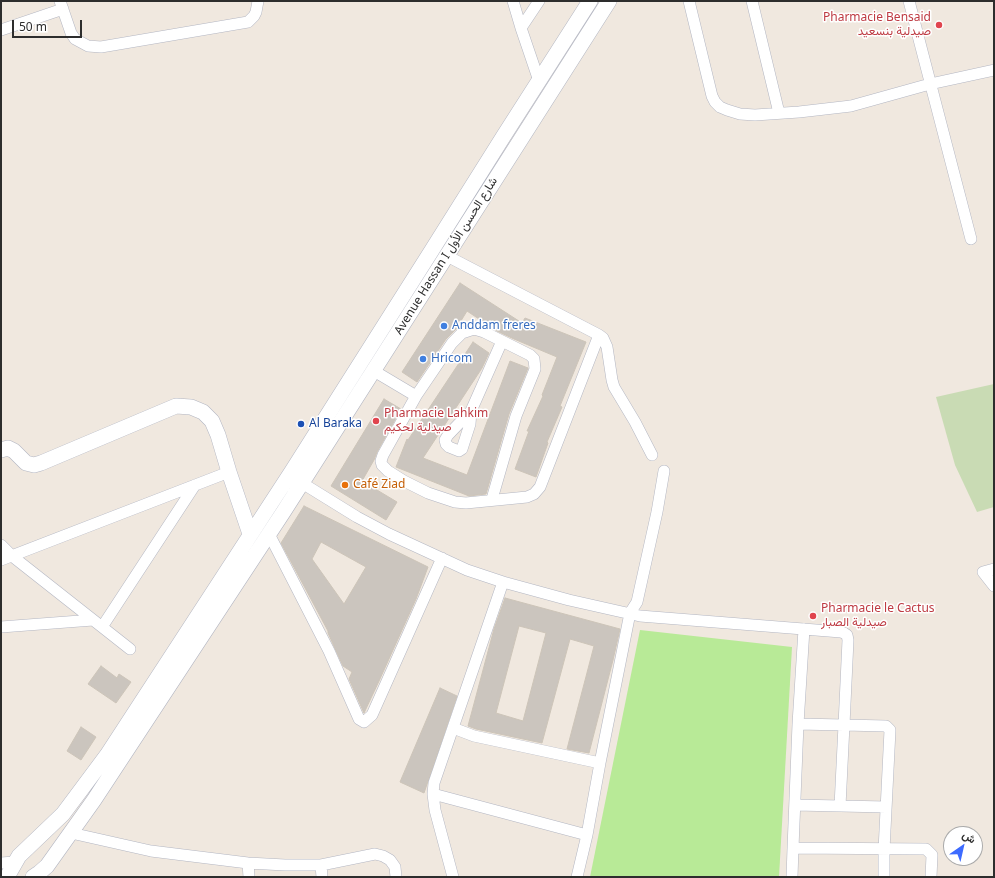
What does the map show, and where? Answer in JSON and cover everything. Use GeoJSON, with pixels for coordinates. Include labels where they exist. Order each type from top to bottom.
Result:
{"type":"FeatureCollection","features":[{"type":"Feature","properties":{"kind":"main road"},"geometry":{"type":"LineString","coordinates":[[7,877],[8,862],[23,851],[56,821],[70,805],[107,755],[292,470],[590,1]]}},
{"type":"Feature","properties":{"kind":"main road","name":"Avenue Hassan I شارع الحسن الأول"},"geometry":{"type":"LineString","coordinates":[[34,876],[47,866],[72,833],[284,512],[609,1]]}},
{"type":"Feature","properties":{"kind":"main road"},"geometry":{"type":"LineString","coordinates":[[1,450],[8,448],[14,451],[26,463],[34,465],[176,406],[191,407],[202,412],[212,421],[218,435],[250,534]]}},
{"type":"Feature","properties":{"kind":"main road"},"geometry":{"type":"LineString","coordinates":[[56,821],[60,820],[69,824],[72,833]]}},
{"type":"Feature","properties":{"kind":"main road"},"geometry":{"type":"LineString","coordinates":[[8,862],[21,874],[25,876],[34,876]]}},
{"type":"Feature","properties":{"kind":"street"},"geometry":{"type":"LineString","coordinates":[[1,30],[62,5],[75,38],[88,46],[101,47],[248,22],[256,12],[258,1]]}},
{"type":"Feature","properties":{"kind":"street"},"geometry":{"type":"LineString","coordinates":[[513,1],[539,81]]}},
{"type":"Feature","properties":{"kind":"street"},"geometry":{"type":"LineString","coordinates":[[521,28],[539,1]]}},
{"type":"Feature","properties":{"kind":"street"},"geometry":{"type":"LineString","coordinates":[[689,1],[715,102],[720,107],[740,114],[755,115],[806,112],[851,106],[930,84],[994,70]]}},
{"type":"Feature","properties":{"kind":"street"},"geometry":{"type":"LineString","coordinates":[[752,1],[779,113]]}},
{"type":"Feature","properties":{"kind":"street"},"geometry":{"type":"LineString","coordinates":[[910,1],[930,84],[971,239]]}},
{"type":"Feature","properties":{"kind":"street"},"geometry":{"type":"LineString","coordinates":[[447,256],[599,334],[603,338],[607,347],[614,387],[652,454]]}},
{"type":"Feature","properties":{"kind":"street"},"geometry":{"type":"LineString","coordinates":[[492,500],[516,416],[535,369],[534,359],[530,355],[484,332],[474,330],[462,333],[452,343],[416,396],[383,456],[381,461],[382,465],[404,481],[428,493],[455,502],[466,503],[527,497],[534,494],[540,487],[599,334]]}},
{"type":"Feature","properties":{"kind":"street"},"geometry":{"type":"LineString","coordinates":[[471,411],[502,341]]}},
{"type":"Feature","properties":{"kind":"street"},"geometry":{"type":"LineString","coordinates":[[374,371],[416,396]]}},
{"type":"Feature","properties":{"kind":"street"},"geometry":{"type":"LineString","coordinates":[[577,877],[587,835],[630,613],[637,602],[658,512],[664,471]]}},
{"type":"Feature","properties":{"kind":"street"},"geometry":{"type":"LineString","coordinates":[[1,560],[229,472]]}},
{"type":"Feature","properties":{"kind":"street"},"geometry":{"type":"LineString","coordinates":[[302,483],[389,534],[467,570],[503,582],[569,600],[648,616],[842,632],[847,636],[848,640],[840,806]]}},
{"type":"Feature","properties":{"kind":"street"},"geometry":{"type":"LineString","coordinates":[[102,627],[195,485]]}},
{"type":"Feature","properties":{"kind":"street"},"geometry":{"type":"LineString","coordinates":[[269,534],[329,651],[359,719],[364,722],[372,715],[442,558]]}},
{"type":"Feature","properties":{"kind":"street"},"geometry":{"type":"LineString","coordinates":[[1,545],[12,556],[130,648]]}},
{"type":"Feature","properties":{"kind":"street"},"geometry":{"type":"LineString","coordinates":[[994,569],[984,572],[994,586]]}},
{"type":"Feature","properties":{"kind":"street"},"geometry":{"type":"LineString","coordinates":[[453,877],[435,810],[433,794],[434,783],[503,582]]}},
{"type":"Feature","properties":{"kind":"street"},"geometry":{"type":"LineString","coordinates":[[1,628],[93,620]]}},
{"type":"Feature","properties":{"kind":"street"},"geometry":{"type":"LineString","coordinates":[[792,877],[798,724],[804,629]]}},
{"type":"Feature","properties":{"kind":"street"},"geometry":{"type":"LineString","coordinates":[[798,724],[883,725],[889,728],[884,877]]}},
{"type":"Feature","properties":{"kind":"street"},"geometry":{"type":"LineString","coordinates":[[453,728],[474,736],[600,763]]}},
{"type":"Feature","properties":{"kind":"street"},"geometry":{"type":"LineString","coordinates":[[433,794],[587,835]]}},
{"type":"Feature","properties":{"kind":"street"},"geometry":{"type":"LineString","coordinates":[[795,805],[886,807]]}},
{"type":"Feature","properties":{"kind":"street"},"geometry":{"type":"LineString","coordinates":[[72,833],[151,851],[248,863],[321,865],[375,854],[390,860],[395,867],[396,877]]}},
{"type":"Feature","properties":{"kind":"street"},"geometry":{"type":"LineString","coordinates":[[793,848],[926,850],[932,855],[931,877]]}},
{"type":"Feature","properties":{"kind":"street"},"geometry":{"type":"LineString","coordinates":[[248,863],[249,877]]}},
{"type":"Feature","properties":{"kind":"street"},"geometry":{"type":"LineString","coordinates":[[321,865],[322,877]]}},
{"type":"Feature","properties":{"kind":"green space"},"geometry":{"type":"Polygon","coordinates":[[[994,384],[994,507],[977,512],[955,465],[936,397],[994,384]]]}},
{"type":"Feature","properties":{"kind":"green space"},"geometry":{"type":"Polygon","coordinates":[[[640,630],[792,647],[779,877],[590,877],[640,630]]]}},
{"type":"Feature","properties":{"kind":"building"},"geometry":{"type":"Polygon","coordinates":[[[460,283],[522,323],[525,318],[586,342],[560,406],[562,407],[547,442],[548,443],[536,477],[515,469],[529,431],[527,431],[543,396],[542,395],[557,357],[497,331],[467,311],[456,329],[446,339],[417,382],[402,372],[460,283]]]}},
{"type":"Feature","properties":{"kind":"building"},"geometry":{"type":"Polygon","coordinates":[[[473,342],[489,353],[482,368],[423,458],[467,475],[510,361],[528,368],[509,414],[486,494],[469,496],[396,467],[407,439],[408,440],[473,342]]]}},
{"type":"Feature","properties":{"kind":"building"},"geometry":{"type":"Polygon","coordinates":[[[384,399],[401,409],[362,481],[397,502],[386,520],[331,486],[384,399]]]}},
{"type":"Feature","properties":{"kind":"building"},"geometry":{"type":"Polygon","coordinates":[[[304,506],[428,567],[416,599],[364,713],[349,679],[352,672],[343,666],[328,631],[281,543],[304,506]],[[321,542],[312,559],[344,604],[366,567],[321,542]]]}},
{"type":"Feature","properties":{"kind":"building"},"geometry":{"type":"Polygon","coordinates":[[[505,598],[620,629],[589,753],[567,749],[594,646],[570,639],[542,743],[468,726],[494,629],[505,598]],[[519,626],[496,713],[523,721],[546,633],[519,626]]]}},
{"type":"Feature","properties":{"kind":"building"},"geometry":{"type":"Polygon","coordinates":[[[101,666],[117,678],[119,674],[131,682],[116,703],[88,684],[101,666]]]}},
{"type":"Feature","properties":{"kind":"building"},"geometry":{"type":"Polygon","coordinates":[[[440,688],[457,696],[424,793],[400,782],[440,688]]]}},
{"type":"Feature","properties":{"kind":"building"},"geometry":{"type":"Polygon","coordinates":[[[81,727],[96,737],[81,760],[67,751],[81,727]]]}},
{"type":"Feature","properties":{"kind":"place","name":"Pharmacie Bensaid صيدلية بنسعيد"},"geometry":{"type":"Point","coordinates":[939,25]}},
{"type":"Feature","properties":{"kind":"place","name":"Anddam freres"},"geometry":{"type":"Point","coordinates":[444,326]}},
{"type":"Feature","properties":{"kind":"place","name":"Hricom"},"geometry":{"type":"Point","coordinates":[423,359]}},
{"type":"Feature","properties":{"kind":"place","name":"Pharmacie Lahkim صيدلية لحكيم"},"geometry":{"type":"Point","coordinates":[376,421]}},
{"type":"Feature","properties":{"kind":"place","name":"Al Baraka"},"geometry":{"type":"Point","coordinates":[301,424]}},
{"type":"Feature","properties":{"kind":"place","name":"Café Ziad"},"geometry":{"type":"Point","coordinates":[345,485]}},
{"type":"Feature","properties":{"kind":"place","name":"Pharmacie le Cactus صيدلية الصبار"},"geometry":{"type":"Point","coordinates":[813,616]}}]}
